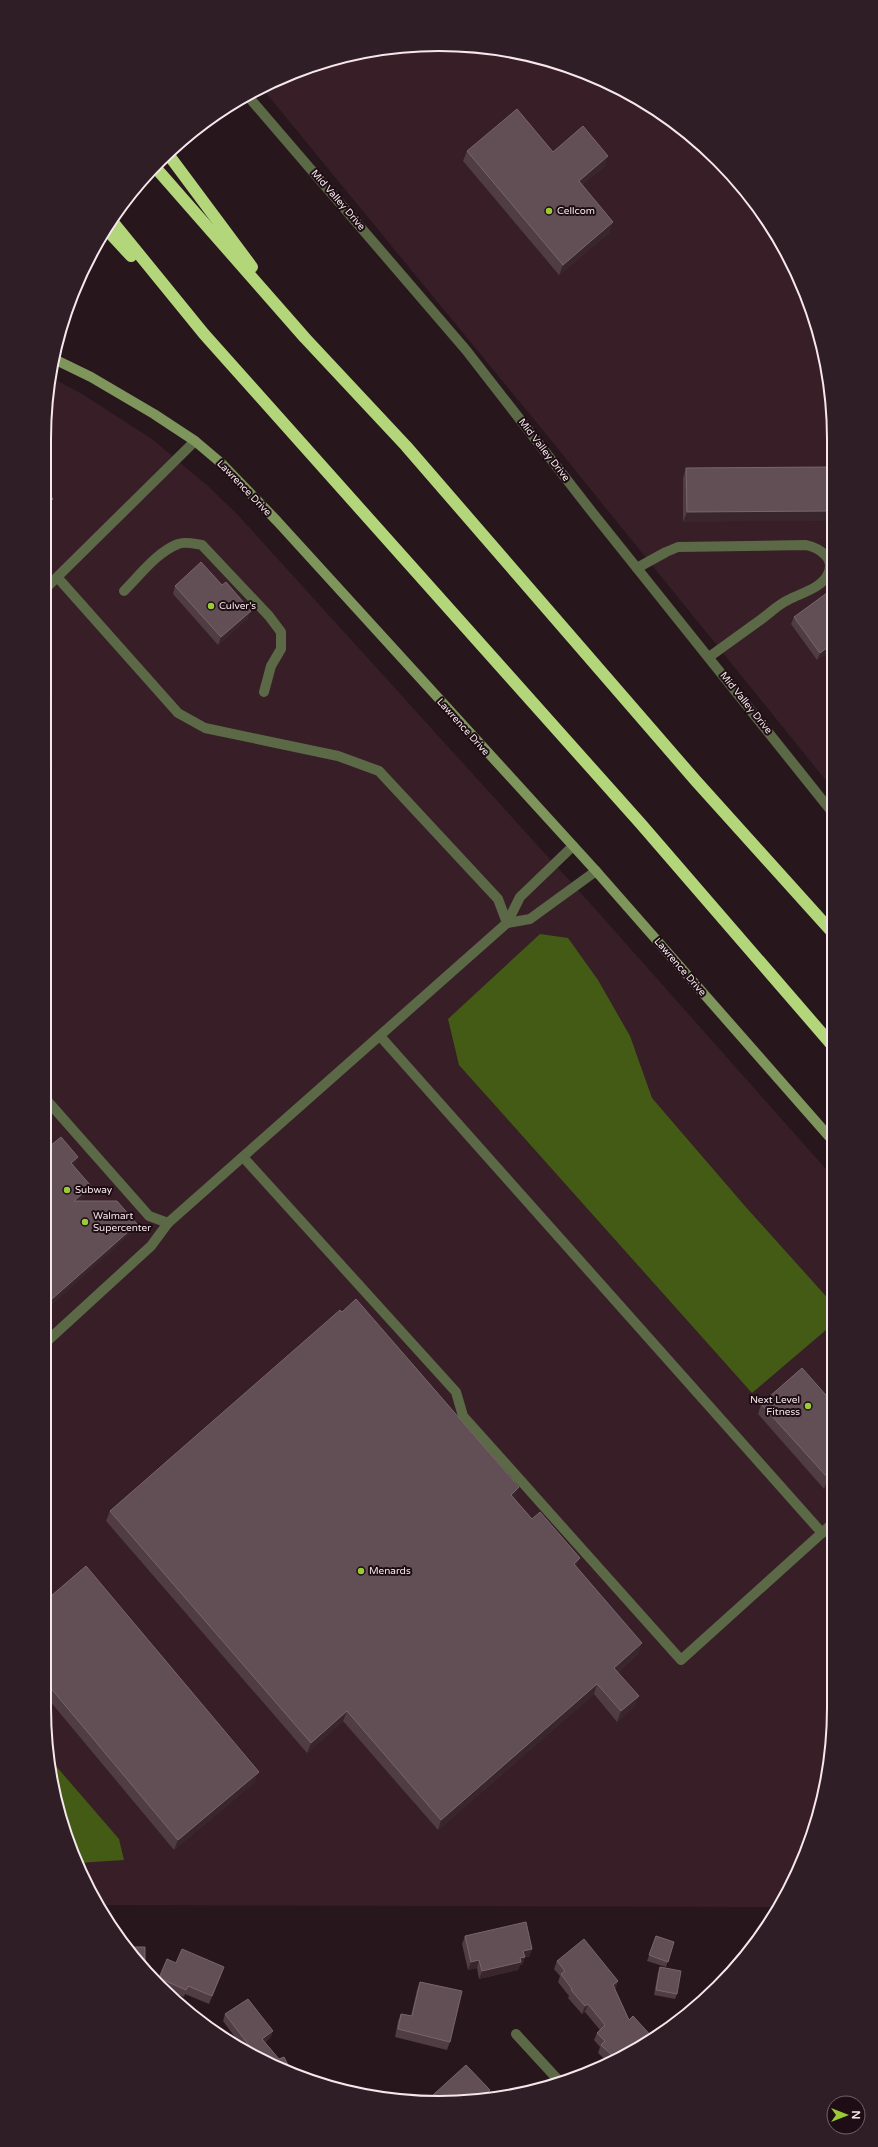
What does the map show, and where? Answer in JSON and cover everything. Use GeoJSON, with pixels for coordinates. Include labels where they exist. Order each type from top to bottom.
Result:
{"type":"FeatureCollection","features":[{"type":"Feature","properties":{"kind":"highway"},"geometry":{"type":"LineString","coordinates":[[171,159],[305,338]]}},
{"type":"Feature","properties":{"kind":"highway"},"geometry":{"type":"LineString","coordinates":[[159,171],[305,338],[406,446],[691,775],[827,926]]}},
{"type":"Feature","properties":{"kind":"highway"},"geometry":{"type":"LineString","coordinates":[[115,225],[204,334]]}},
{"type":"Feature","properties":{"kind":"highway"},"geometry":{"type":"LineString","coordinates":[[110,233],[204,334],[641,824],[827,1039]]}},
{"type":"Feature","properties":{"kind":"main road","name":"Lawrence Drive"},"geometry":{"type":"LineString","coordinates":[[58,361],[98,381],[154,414],[195,441],[220,463],[277,522],[596,871],[827,1135]]}},
{"type":"Feature","properties":{"kind":"street","name":"Mid Valley Drive"},"geometry":{"type":"LineString","coordinates":[[251,100],[466,350],[637,568],[827,806]]}},
{"type":"Feature","properties":{"kind":"street"},"geometry":{"type":"LineString","coordinates":[[51,584],[195,441]]}},
{"type":"Feature","properties":{"kind":"street"},"geometry":{"type":"LineString","coordinates":[[124,590],[160,555],[178,544],[192,543],[202,545],[269,616],[281,632],[281,649],[271,666],[264,692]]}},
{"type":"Feature","properties":{"kind":"street"},"geometry":{"type":"LineString","coordinates":[[637,568],[678,547],[806,545],[816,547],[825,554],[827,558]]}},
{"type":"Feature","properties":{"kind":"street"},"geometry":{"type":"LineString","coordinates":[[709,657],[787,600],[809,591],[824,580],[827,574]]}},
{"type":"Feature","properties":{"kind":"street"},"geometry":{"type":"LineString","coordinates":[[58,578],[178,713],[206,728],[338,756],[379,771],[498,898],[507,923]]}},
{"type":"Feature","properties":{"kind":"street"},"geometry":{"type":"LineString","coordinates":[[51,1338],[151,1246],[168,1223],[507,923],[520,898],[573,846]]}},
{"type":"Feature","properties":{"kind":"street"},"geometry":{"type":"LineString","coordinates":[[507,923],[530,920],[596,871]]}},
{"type":"Feature","properties":{"kind":"street"},"geometry":{"type":"LineString","coordinates":[[380,1036],[822,1533]]}},
{"type":"Feature","properties":{"kind":"street"},"geometry":{"type":"LineString","coordinates":[[51,1105],[149,1216],[168,1223]]}},
{"type":"Feature","properties":{"kind":"street"},"geometry":{"type":"LineString","coordinates":[[243,1157],[456,1392],[463,1416],[681,1660],[827,1528]]}},
{"type":"Feature","properties":{"kind":"street"},"geometry":{"type":"LineString","coordinates":[[516,2034],[556,2078]]}},
{"type":"Feature","properties":{"kind":"shaded area"},"geometry":{"type":"Polygon","coordinates":[[[439,51],[490,54],[515,58],[564,72],[611,91],[633,103],[655,116],[695,147],[731,183],[762,223],[787,267],[806,314],[820,363],[824,388],[827,439],[827,782],[550,439],[265,92],[314,72],[339,64],[388,54],[439,51]]]}},
{"type":"Feature","properties":{"kind":"shaded area"},"geometry":{"type":"Polygon","coordinates":[[[55,380],[82,394],[152,439],[209,487],[238,515],[597,911],[827,1170],[826,1733],[820,1784],[814,1808],[806,1833],[787,1880],[772,1907],[105,1905],[91,1880],[72,1833],[58,1784],[54,1759],[51,1708],[51,439],[55,380]]]}},
{"type":"Feature","properties":{"kind":"shaded area"},"geometry":{"type":"Polygon","coordinates":[[[540,934],[568,938],[598,980],[630,1036],[652,1098],[744,1205],[827,1297],[827,1329],[752,1393],[459,1065],[448,1019],[540,934]]]}},
{"type":"Feature","properties":{"kind":"shaded area"},"geometry":{"type":"Polygon","coordinates":[[[55,1765],[119,1839],[124,1860],[84,1863],[64,1808],[55,1765]]]}},
{"type":"Feature","properties":{"kind":"building","name":"Cellcom"},"geometry":{"type":"Polygon","coordinates":[[[517,109],[553,152],[583,126],[608,156],[579,181],[613,222],[563,265],[467,151],[517,109]]]}},
{"type":"Feature","properties":{"kind":"building"},"geometry":{"type":"Polygon","coordinates":[[[827,467],[827,511],[687,512],[686,468],[827,467]]]}},
{"type":"Feature","properties":{"kind":"building","name":"Culver's"},"geometry":{"type":"Polygon","coordinates":[[[201,562],[222,585],[226,582],[251,611],[221,637],[175,586],[201,562]]]}},
{"type":"Feature","properties":{"kind":"building"},"geometry":{"type":"Polygon","coordinates":[[[827,593],[827,648],[820,653],[794,617],[827,593]]]}},
{"type":"Feature","properties":{"kind":"building","name":"Walmart Supercenter"},"geometry":{"type":"Polygon","coordinates":[[[61,1137],[78,1157],[71,1163],[91,1186],[74,1201],[117,1201],[137,1224],[51,1300],[51,1145],[61,1137]]]}},
{"type":"Feature","properties":{"kind":"building","name":"Menards"},"geometry":{"type":"Polygon","coordinates":[[[356,1299],[519,1487],[511,1495],[532,1519],[540,1512],[580,1558],[574,1564],[642,1643],[614,1668],[639,1696],[621,1711],[597,1684],[441,1820],[347,1711],[311,1743],[110,1511],[340,1310],[342,1312],[356,1299]]]}},
{"type":"Feature","properties":{"kind":"building"},"geometry":{"type":"Polygon","coordinates":[[[802,1368],[827,1396],[827,1477],[761,1404],[802,1368]]]}},
{"type":"Feature","properties":{"kind":"building"},"geometry":{"type":"Polygon","coordinates":[[[86,1566],[259,1772],[178,1840],[51,1688],[51,1596],[86,1566]]]}},
{"type":"Feature","properties":{"kind":"building"},"geometry":{"type":"Polygon","coordinates":[[[526,1922],[532,1949],[523,1951],[525,1957],[520,1958],[521,1962],[482,1971],[479,1960],[471,1962],[465,1936],[526,1922]]]}},
{"type":"Feature","properties":{"kind":"building"},"geometry":{"type":"Polygon","coordinates":[[[656,1936],[674,1942],[668,1962],[649,1955],[656,1936]]]}},
{"type":"Feature","properties":{"kind":"building"},"geometry":{"type":"Polygon","coordinates":[[[584,1939],[618,1981],[613,1985],[629,2020],[633,2016],[650,2034],[612,2055],[601,2045],[605,2041],[597,2033],[605,2025],[588,2004],[585,2006],[571,1990],[572,1989],[561,1974],[565,1971],[557,1961],[584,1939]]]}},
{"type":"Feature","properties":{"kind":"building"},"geometry":{"type":"Polygon","coordinates":[[[133,1947],[145,1947],[145,1962],[133,1947]]]}},
{"type":"Feature","properties":{"kind":"building"},"geometry":{"type":"Polygon","coordinates":[[[182,1949],[224,1967],[212,1996],[188,1986],[186,1990],[163,1980],[160,1977],[167,1959],[176,1963],[182,1949]]]}},
{"type":"Feature","properties":{"kind":"building"},"geometry":{"type":"Polygon","coordinates":[[[660,1967],[681,1971],[677,1994],[656,1990],[660,1967]]]}},
{"type":"Feature","properties":{"kind":"building"},"geometry":{"type":"Polygon","coordinates":[[[420,1982],[462,1991],[450,2042],[398,2029],[401,2014],[412,2016],[420,1982]]]}},
{"type":"Feature","properties":{"kind":"building"},"geometry":{"type":"Polygon","coordinates":[[[248,1999],[273,2031],[262,2039],[279,2059],[284,2057],[288,2065],[250,2047],[225,2014],[248,1999]]]}},
{"type":"Feature","properties":{"kind":"building"},"geometry":{"type":"Polygon","coordinates":[[[466,2065],[490,2090],[486,2093],[433,2095],[466,2065]]]}},
{"type":"Feature","properties":{"kind":"place","name":"Cellcom"},"geometry":{"type":"Point","coordinates":[549,211]}},
{"type":"Feature","properties":{"kind":"place","name":"Culver's"},"geometry":{"type":"Point","coordinates":[211,606]}},
{"type":"Feature","properties":{"kind":"place","name":"Subway"},"geometry":{"type":"Point","coordinates":[67,1190]}},
{"type":"Feature","properties":{"kind":"place","name":"Walmart Supercenter"},"geometry":{"type":"Point","coordinates":[85,1222]}},
{"type":"Feature","properties":{"kind":"place","name":"Next Level Fitness"},"geometry":{"type":"Point","coordinates":[808,1406]}},
{"type":"Feature","properties":{"kind":"place","name":"Menards"},"geometry":{"type":"Point","coordinates":[361,1571]}}]}
